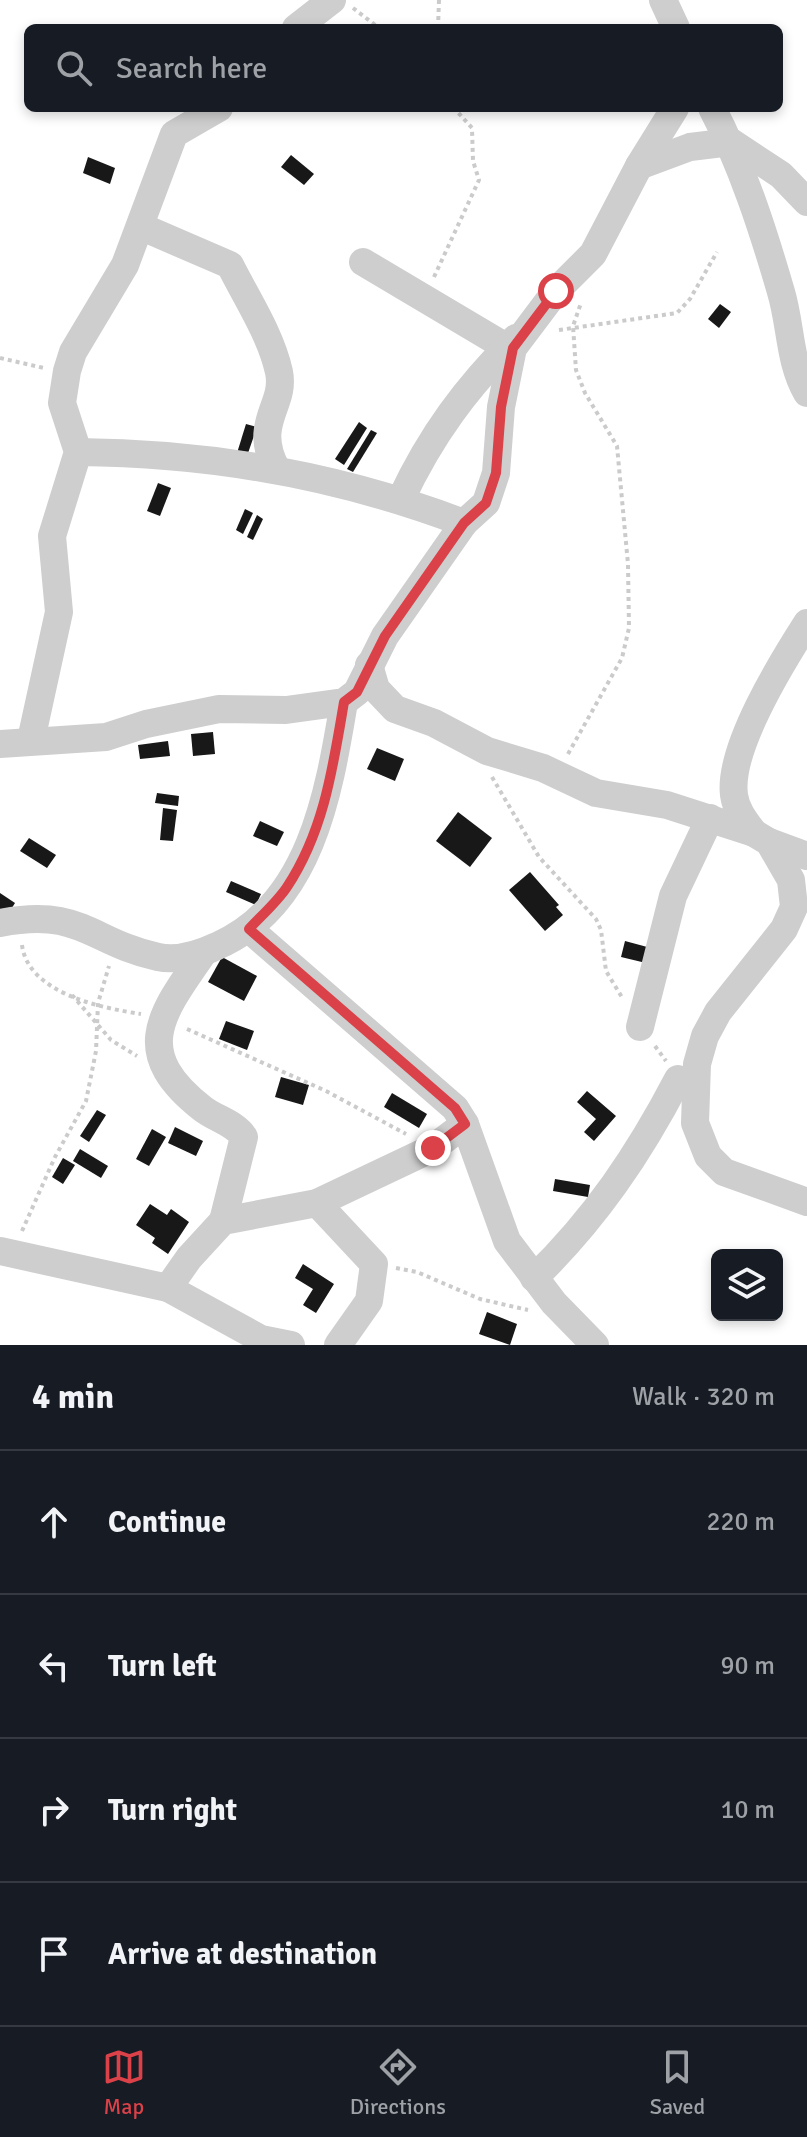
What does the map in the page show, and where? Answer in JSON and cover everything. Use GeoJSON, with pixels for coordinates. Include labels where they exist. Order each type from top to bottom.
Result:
{"type":"FeatureCollection","features":[{"type":"Feature","properties":{"kind":"street"},"geometry":{"type":"LineString","coordinates":[[663,0],[674,24]]}},
{"type":"Feature","properties":{"kind":"street"},"geometry":{"type":"LineString","coordinates":[[303,24],[341,3]]}},
{"type":"Feature","properties":{"kind":"street"},"geometry":{"type":"LineString","coordinates":[[31,740],[59,612],[52,536],[78,452],[62,403],[67,371],[73,352],[125,265],[142,227],[174,134],[212,112]]}},
{"type":"Feature","properties":{"kind":"street"},"geometry":{"type":"LineString","coordinates":[[401,499],[426,446],[463,395],[593,254],[639,166],[673,112]]}},
{"type":"Feature","properties":{"kind":"street"},"geometry":{"type":"LineString","coordinates":[[714,112],[731,142],[782,295],[792,351],[807,393]]}},
{"type":"Feature","properties":{"kind":"street"},"geometry":{"type":"LineString","coordinates":[[639,166],[690,147],[731,142],[781,175],[807,202]]}},
{"type":"Feature","properties":{"kind":"street"},"geometry":{"type":"LineString","coordinates":[[142,227],[230,265],[265,336],[279,374],[266,425],[269,455],[276,468]]}},
{"type":"Feature","properties":{"kind":"street"},"geometry":{"type":"LineString","coordinates":[[363,262],[424,297],[515,338]]}},
{"type":"Feature","properties":{"kind":"street"},"geometry":{"type":"LineString","coordinates":[[0,744],[106,737],[146,724],[219,709],[286,710],[344,702],[357,692],[369,665],[464,523],[486,503],[496,473],[501,407],[515,338]]}},
{"type":"Feature","properties":{"kind":"street"},"geometry":{"type":"LineString","coordinates":[[78,452],[150,452],[276,468],[401,499],[464,523]]}},
{"type":"Feature","properties":{"kind":"street"},"geometry":{"type":"LineString","coordinates":[[807,623],[755,715],[734,777],[737,806],[791,880],[794,907],[784,929],[737,986],[705,1036],[697,1064],[695,1123],[708,1156],[724,1172],[807,1202]]}},
{"type":"Feature","properties":{"kind":"street"},"geometry":{"type":"LineString","coordinates":[[369,665],[376,689],[395,709],[434,723],[487,751],[543,768],[564,781],[596,793],[654,802],[710,818],[807,856]]}},
{"type":"Feature","properties":{"kind":"street"},"geometry":{"type":"LineString","coordinates":[[9,921],[50,917],[78,923],[162,958],[204,952],[249,929],[286,889],[314,838],[332,772],[344,702]]}},
{"type":"Feature","properties":{"kind":"street"},"geometry":{"type":"LineString","coordinates":[[640,1027],[673,896],[710,818]]}},
{"type":"Feature","properties":{"kind":"street"},"geometry":{"type":"LineString","coordinates":[[249,929],[455,1108],[465,1124],[501,1228],[534,1278],[572,1325],[595,1345]]}},
{"type":"Feature","properties":{"kind":"street"},"geometry":{"type":"LineString","coordinates":[[168,1288],[189,1258],[223,1221],[244,1137],[186,1095],[162,1066],[159,1052],[162,1017],[204,952]]}},
{"type":"Feature","properties":{"kind":"street"},"geometry":{"type":"LineString","coordinates":[[534,1278],[569,1244],[607,1197],[678,1079]]}},
{"type":"Feature","properties":{"kind":"street"},"geometry":{"type":"LineString","coordinates":[[223,1221],[317,1203],[433,1148],[465,1124]]}},
{"type":"Feature","properties":{"kind":"street"},"geometry":{"type":"LineString","coordinates":[[317,1203],[374,1264],[369,1301],[348,1342]]}},
{"type":"Feature","properties":{"kind":"street"},"geometry":{"type":"LineString","coordinates":[[3,1252],[168,1288],[261,1339],[291,1345]]}},
{"type":"Feature","properties":{"kind":"path"},"geometry":{"type":"LineString","coordinates":[[438,24],[439,0]]}},
{"type":"Feature","properties":{"kind":"path"},"geometry":{"type":"LineString","coordinates":[[341,3],[373,24]]}},
{"type":"Feature","properties":{"kind":"path"},"geometry":{"type":"LineString","coordinates":[[424,297],[479,180],[473,161],[472,128],[458,112]]}},
{"type":"Feature","properties":{"kind":"path"},"geometry":{"type":"LineString","coordinates":[[573,326],[677,313],[690,299],[717,252]]}},
{"type":"Feature","properties":{"kind":"path"},"geometry":{"type":"LineString","coordinates":[[564,781],[567,756],[622,658],[630,613],[617,446],[585,393],[576,370],[573,326],[583,292]]}},
{"type":"Feature","properties":{"kind":"path"},"geometry":{"type":"LineString","coordinates":[[0,358],[67,371]]}},
{"type":"Feature","properties":{"kind":"path"},"geometry":{"type":"LineString","coordinates":[[487,751],[491,774],[539,857],[596,919],[601,930],[606,971],[640,1027],[678,1079]]}},
{"type":"Feature","properties":{"kind":"path"},"geometry":{"type":"LineString","coordinates":[[9,921],[32,971],[72,995],[162,1017],[326,1091],[433,1148]]}},
{"type":"Feature","properties":{"kind":"path"},"geometry":{"type":"LineString","coordinates":[[3,1252],[21,1234],[55,1157],[86,1101],[92,1080],[98,1003],[115,940]]}},
{"type":"Feature","properties":{"kind":"path"},"geometry":{"type":"LineString","coordinates":[[72,995],[97,1026],[126,1051],[162,1066]]}},
{"type":"Feature","properties":{"kind":"path"},"geometry":{"type":"LineString","coordinates":[[374,1264],[417,1272],[480,1299],[533,1312]]}},
{"type":"Feature","properties":{"kind":"building"},"geometry":{"type":"Polygon","coordinates":[[[291,155],[314,174],[304,185],[281,167],[291,155]]]}},
{"type":"Feature","properties":{"kind":"building"},"geometry":{"type":"Polygon","coordinates":[[[88,157],[115,168],[110,184],[83,173],[88,157]]]}},
{"type":"Feature","properties":{"kind":"building"},"geometry":{"type":"Polygon","coordinates":[[[720,304],[731,312],[719,328],[708,319],[720,304]]]}},
{"type":"Feature","properties":{"kind":"building"},"geometry":{"type":"Polygon","coordinates":[[[359,422],[367,428],[344,465],[335,459],[359,422]]]}},
{"type":"Feature","properties":{"kind":"building"},"geometry":{"type":"Polygon","coordinates":[[[246,424],[257,427],[247,456],[237,453],[246,424]]]}},
{"type":"Feature","properties":{"kind":"building"},"geometry":{"type":"Polygon","coordinates":[[[371,430],[377,433],[353,472],[347,469],[371,430]]]}},
{"type":"Feature","properties":{"kind":"building"},"geometry":{"type":"Polygon","coordinates":[[[158,483],[171,488],[160,516],[147,511],[158,483]]]}},
{"type":"Feature","properties":{"kind":"building"},"geometry":{"type":"Polygon","coordinates":[[[245,509],[253,513],[243,534],[236,530],[245,509]]]}},
{"type":"Feature","properties":{"kind":"building"},"geometry":{"type":"Polygon","coordinates":[[[257,515],[263,519],[253,540],[247,537],[257,515]]]}},
{"type":"Feature","properties":{"kind":"building"},"geometry":{"type":"Polygon","coordinates":[[[213,732],[215,754],[193,756],[191,734],[213,732]]]}},
{"type":"Feature","properties":{"kind":"building"},"geometry":{"type":"Polygon","coordinates":[[[168,741],[170,756],[140,759],[138,745],[168,741]]]}},
{"type":"Feature","properties":{"kind":"building"},"geometry":{"type":"Polygon","coordinates":[[[377,748],[404,759],[395,781],[367,769],[377,748]]]}},
{"type":"Feature","properties":{"kind":"building"},"geometry":{"type":"Polygon","coordinates":[[[157,793],[179,796],[178,806],[155,803],[157,793]]]}},
{"type":"Feature","properties":{"kind":"building"},"geometry":{"type":"Polygon","coordinates":[[[163,808],[177,810],[173,841],[160,840],[163,808]]]}},
{"type":"Feature","properties":{"kind":"building"},"geometry":{"type":"Polygon","coordinates":[[[458,812],[492,838],[470,867],[436,841],[458,812]]]}},
{"type":"Feature","properties":{"kind":"building"},"geometry":{"type":"Polygon","coordinates":[[[260,821],[284,832],[277,846],[253,836],[260,821]]]}},
{"type":"Feature","properties":{"kind":"building"},"geometry":{"type":"Polygon","coordinates":[[[29,838],[56,855],[47,868],[20,851],[29,838]]]}},
{"type":"Feature","properties":{"kind":"building"},"geometry":{"type":"Polygon","coordinates":[[[530,872],[559,905],[556,907],[563,915],[545,931],[509,890],[530,872]]]}},
{"type":"Feature","properties":{"kind":"building"},"geometry":{"type":"Polygon","coordinates":[[[231,881],[261,894],[256,905],[226,892],[231,881]]]}},
{"type":"Feature","properties":{"kind":"building"},"geometry":{"type":"Polygon","coordinates":[[[0,893],[15,903],[5,919],[0,916],[0,893]]]}},
{"type":"Feature","properties":{"kind":"building"},"geometry":{"type":"Polygon","coordinates":[[[625,941],[651,948],[646,963],[621,957],[625,941]]]}},
{"type":"Feature","properties":{"kind":"building"},"geometry":{"type":"Polygon","coordinates":[[[222,957],[257,976],[244,1001],[208,982],[222,957]]]}},
{"type":"Feature","properties":{"kind":"building"},"geometry":{"type":"Polygon","coordinates":[[[226,1021],[254,1031],[247,1050],[219,1039],[226,1021]]]}},
{"type":"Feature","properties":{"kind":"building"},"geometry":{"type":"Polygon","coordinates":[[[281,1077],[309,1085],[303,1105],[275,1097],[281,1077]]]}},
{"type":"Feature","properties":{"kind":"building"},"geometry":{"type":"Polygon","coordinates":[[[587,1091],[616,1116],[594,1141],[584,1132],[596,1119],[577,1102],[587,1091]]]}},
{"type":"Feature","properties":{"kind":"building"},"geometry":{"type":"Polygon","coordinates":[[[392,1093],[427,1114],[419,1128],[384,1107],[392,1093]]]}},
{"type":"Feature","properties":{"kind":"building"},"geometry":{"type":"Polygon","coordinates":[[[97,1110],[106,1115],[89,1142],[80,1136],[97,1110]]]}},
{"type":"Feature","properties":{"kind":"building"},"geometry":{"type":"Polygon","coordinates":[[[175,1127],[203,1141],[196,1156],[168,1143],[175,1127]]]}},
{"type":"Feature","properties":{"kind":"building"},"geometry":{"type":"Polygon","coordinates":[[[152,1129],[166,1137],[149,1166],[136,1159],[152,1129]]]}},
{"type":"Feature","properties":{"kind":"building"},"geometry":{"type":"Polygon","coordinates":[[[80,1149],[108,1166],[101,1178],[73,1161],[80,1149]]]}},
{"type":"Feature","properties":{"kind":"building"},"geometry":{"type":"Polygon","coordinates":[[[63,1158],[75,1165],[63,1184],[52,1177],[63,1158]]]}},
{"type":"Feature","properties":{"kind":"building"},"geometry":{"type":"Polygon","coordinates":[[[555,1179],[590,1185],[588,1197],[553,1191],[555,1179]]]}},
{"type":"Feature","properties":{"kind":"building"},"geometry":{"type":"Polygon","coordinates":[[[150,1204],[167,1215],[171,1209],[189,1222],[168,1254],[152,1243],[155,1238],[136,1225],[150,1204]]]}},
{"type":"Feature","properties":{"kind":"building"},"geometry":{"type":"Polygon","coordinates":[[[303,1264],[334,1284],[316,1313],[303,1305],[313,1289],[295,1278],[303,1264]]]}},
{"type":"Feature","properties":{"kind":"building"},"geometry":{"type":"Polygon","coordinates":[[[487,1312],[517,1324],[510,1345],[479,1334],[487,1312]]]}},
{"type":"Feature","properties":{"kind":"route"},"geometry":{"type":"LineString","coordinates":[[433,1148],[465,1124],[455,1108],[249,929],[286,889],[314,838],[332,772],[344,702],[357,692],[385,636],[464,523],[486,503],[496,473],[501,407],[513,348],[524,329],[556,291]]}}]}
